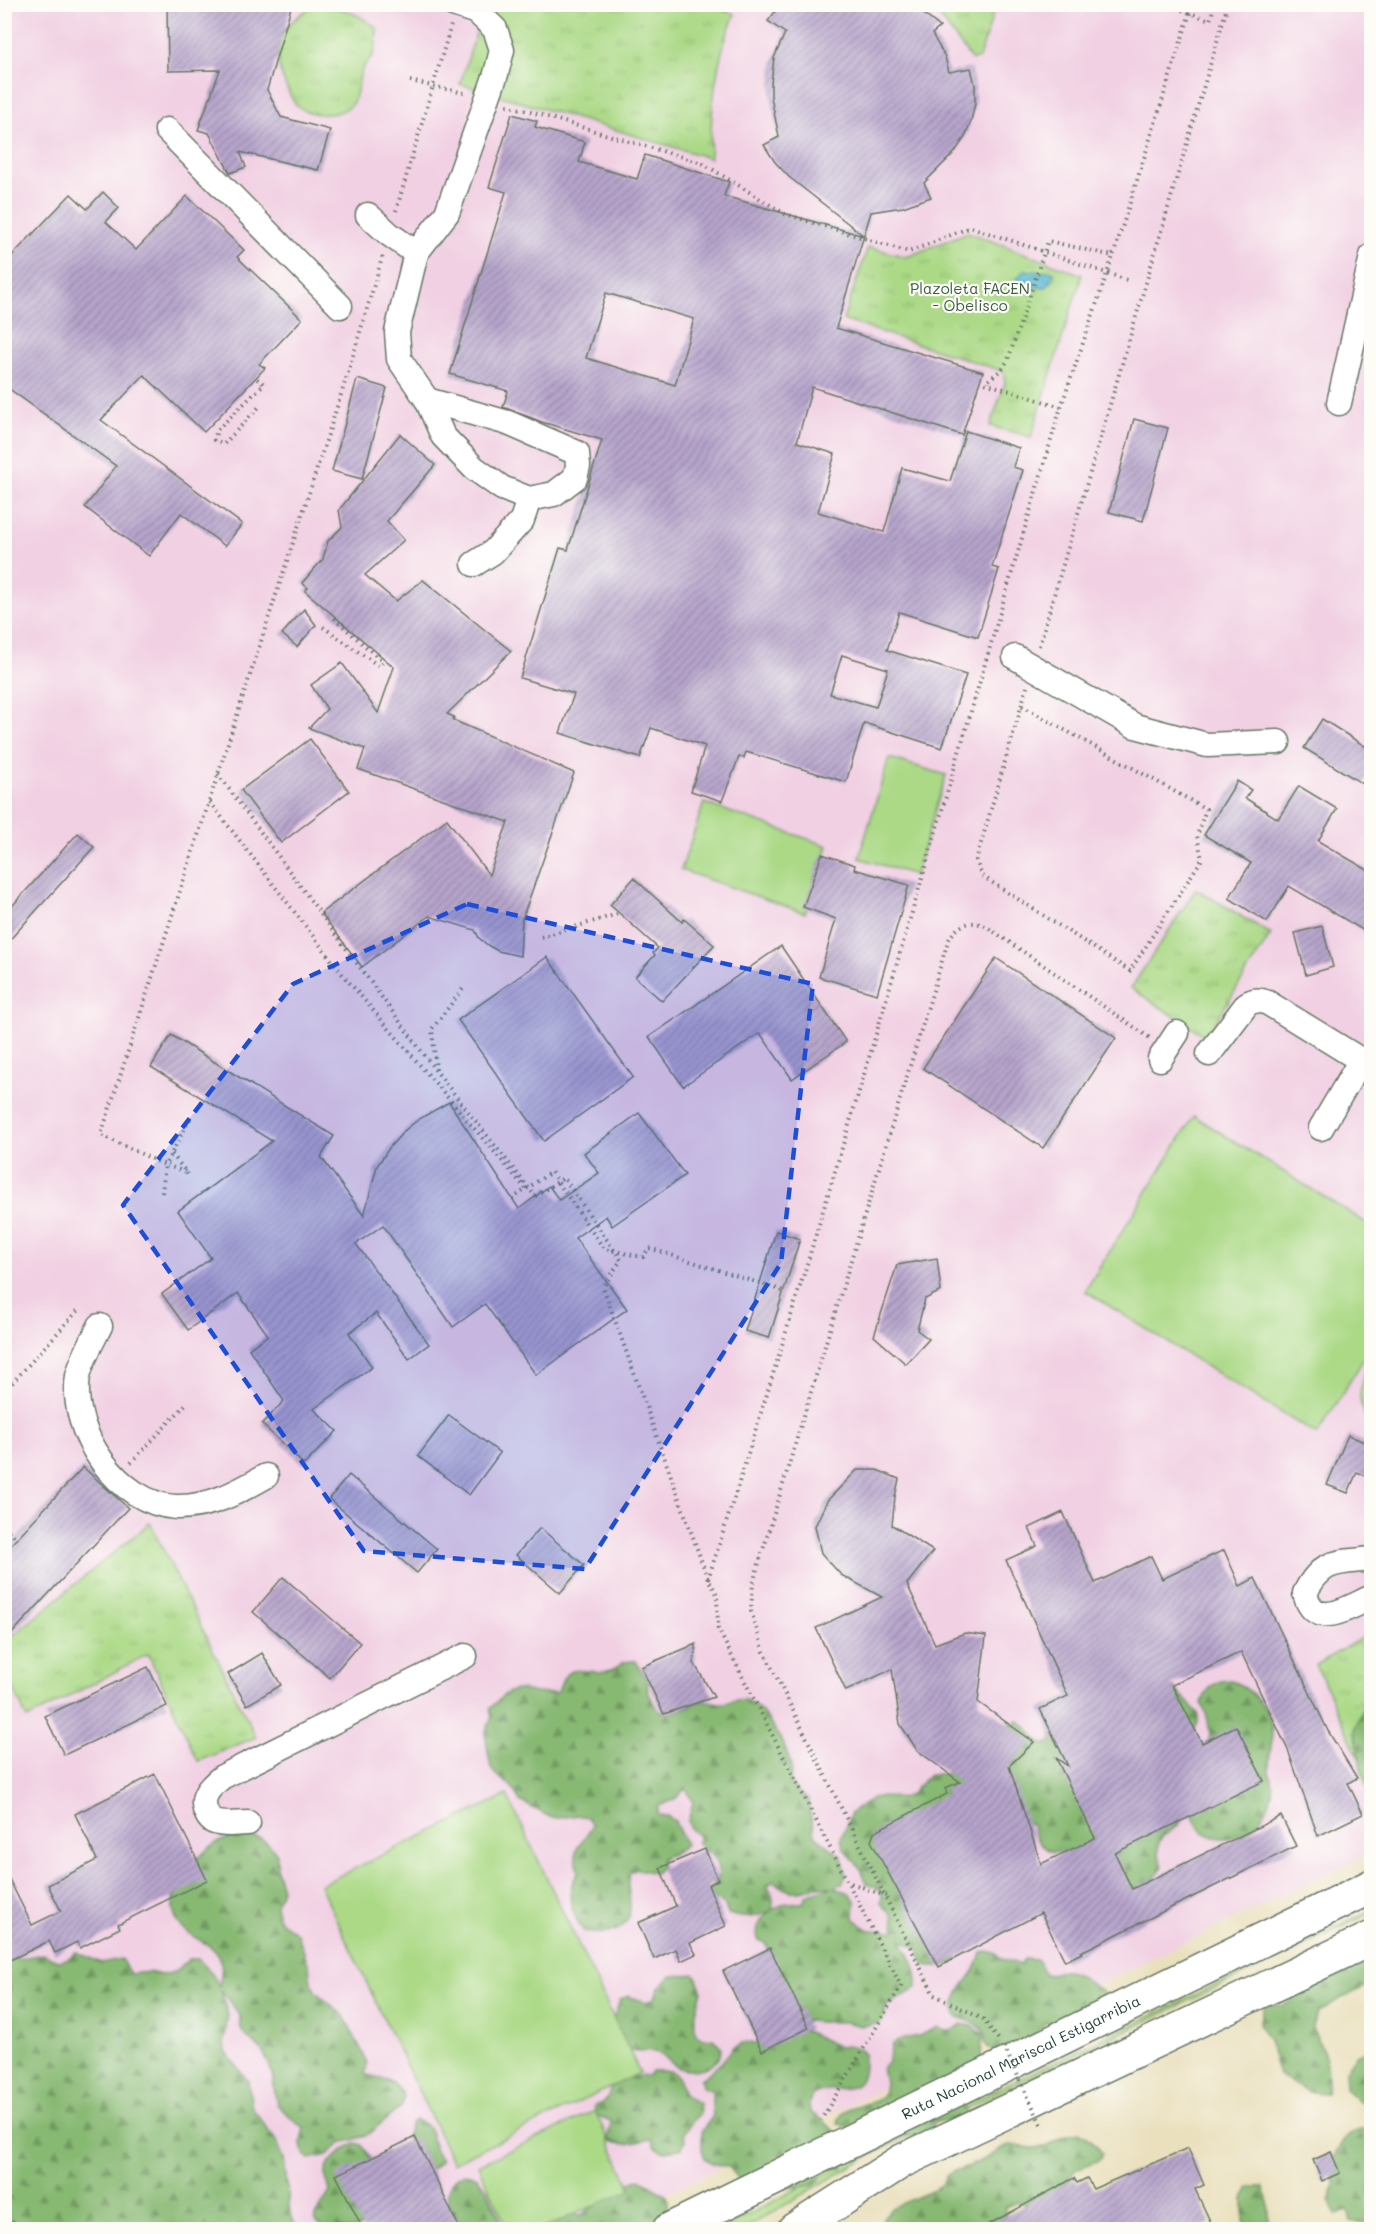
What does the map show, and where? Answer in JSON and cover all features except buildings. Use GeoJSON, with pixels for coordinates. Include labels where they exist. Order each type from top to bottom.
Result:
{"type":"FeatureCollection","features":[{"type":"Feature","properties":{"kind":"highway","name":"Ruta Nacional Mariscal Estigarribia"},"geometry":{"type":"LineString","coordinates":[[669,2229],[1371,1886]]}},
{"type":"Feature","properties":{"kind":"highway"},"geometry":{"type":"LineString","coordinates":[[794,2229],[902,2161],[1371,1938]]}},
{"type":"Feature","properties":{"kind":"lane"},"geometry":{"type":"LineString","coordinates":[[427,400],[508,423],[577,453],[578,466],[575,478],[554,494],[529,499],[502,488],[474,468],[443,436],[427,400],[399,359],[397,332],[416,253],[447,213],[502,50],[495,29],[477,12],[455,5]]}},
{"type":"Feature","properties":{"kind":"lane"},"geometry":{"type":"LineString","coordinates":[[167,130],[340,306]]}},
{"type":"Feature","properties":{"kind":"lane"},"geometry":{"type":"LineString","coordinates":[[368,215],[389,234],[416,253]]}},
{"type":"Feature","properties":{"kind":"lane"},"geometry":{"type":"LineString","coordinates":[[1339,403],[1371,256]]}},
{"type":"Feature","properties":{"kind":"lane"},"geometry":{"type":"LineString","coordinates":[[474,564],[493,552],[522,520],[529,499]]}},
{"type":"Feature","properties":{"kind":"lane"},"geometry":{"type":"LineString","coordinates":[[1024,662],[1135,726],[1207,745],[1278,741]]}},
{"type":"Feature","properties":{"kind":"lane"},"geometry":{"type":"LineString","coordinates":[[1209,1054],[1247,1004],[1254,1000],[1268,1003],[1366,1063],[1321,1128]]}},
{"type":"Feature","properties":{"kind":"lane"},"geometry":{"type":"LineString","coordinates":[[100,1326],[78,1377],[80,1416],[85,1435],[116,1479],[149,1500],[175,1507],[203,1504],[232,1495],[266,1476]]}},
{"type":"Feature","properties":{"kind":"lane"},"geometry":{"type":"LineString","coordinates":[[1371,1559],[1342,1563],[1319,1570],[1305,1593],[1308,1605],[1318,1613],[1331,1615],[1371,1597]]}},
{"type":"Feature","properties":{"kind":"lane"},"geometry":{"type":"LineString","coordinates":[[248,1822],[222,1824],[211,1821],[203,1804],[209,1788],[222,1777],[465,1656]]}},
{"type":"Feature","properties":{"kind":"path"},"geometry":{"type":"LineString","coordinates":[[1165,4],[1210,20],[1215,4]]}},
{"type":"Feature","properties":{"kind":"path"},"geometry":{"type":"LineString","coordinates":[[1022,706],[1206,809],[1197,836],[1202,859],[1131,971],[982,876],[976,860],[1022,706],[1024,662],[1228,4]]}},
{"type":"Feature","properties":{"kind":"path"},"geometry":{"type":"LineString","coordinates":[[186,1172],[165,1165],[101,1134],[347,376],[455,5]]}},
{"type":"Feature","properties":{"kind":"path"},"geometry":{"type":"LineString","coordinates":[[708,1579],[750,1452],[880,1021],[1061,407],[1113,256],[1190,13]]}},
{"type":"Feature","properties":{"kind":"path"},"geometry":{"type":"LineString","coordinates":[[410,81],[487,99],[702,163],[785,214],[909,252],[970,227],[1127,280]]}},
{"type":"Feature","properties":{"kind":"path"},"geometry":{"type":"LineString","coordinates":[[1061,407],[985,383],[1002,369],[1008,360],[1048,241],[1113,256]]}},
{"type":"Feature","properties":{"kind":"path"},"geometry":{"type":"LineString","coordinates":[[257,379],[264,384],[217,430],[214,440],[224,444],[260,407]]}},
{"type":"Feature","properties":{"kind":"path"},"geometry":{"type":"LineString","coordinates":[[323,627],[379,666],[383,662],[333,617]]}},
{"type":"Feature","properties":{"kind":"path"},"geometry":{"type":"LineString","coordinates":[[218,774],[436,1071],[527,1188]]}},
{"type":"Feature","properties":{"kind":"path"},"geometry":{"type":"LineString","coordinates":[[209,802],[343,975],[527,1188],[535,1196],[564,1178],[621,1260],[603,1287],[708,1579],[717,1594],[718,1629],[901,1986],[821,2120]]}},
{"type":"Feature","properties":{"kind":"path"},"geometry":{"type":"LineString","coordinates":[[541,937],[618,914]]}},
{"type":"Feature","properties":{"kind":"path"},"geometry":{"type":"LineString","coordinates":[[1042,2126],[1004,2048],[983,2019],[934,1995],[764,1652],[751,1611],[753,1582],[948,940],[954,931],[960,925],[980,923],[1168,1047]]}},
{"type":"Feature","properties":{"kind":"path"},"geometry":{"type":"LineString","coordinates":[[436,1071],[432,1029],[465,986]]}},
{"type":"Feature","properties":{"kind":"path"},"geometry":{"type":"LineString","coordinates":[[162,1193],[165,1165],[190,1119]]}},
{"type":"Feature","properties":{"kind":"path"},"geometry":{"type":"LineString","coordinates":[[171,1154],[189,1178]]}},
{"type":"Feature","properties":{"kind":"path"},"geometry":{"type":"LineString","coordinates":[[512,1199],[551,1172],[604,1249],[643,1257],[649,1248],[784,1291]]}},
{"type":"Feature","properties":{"kind":"path"},"geometry":{"type":"LineString","coordinates":[[4,1392],[80,1308]]}},
{"type":"Feature","properties":{"kind":"path"},"geometry":{"type":"LineString","coordinates":[[116,1479],[186,1404]]}},
{"type":"Feature","properties":{"kind":"path"},"geometry":{"type":"LineString","coordinates":[[4,1527],[15,1537]]}},
{"type":"Feature","properties":{"kind":"path"},"geometry":{"type":"LineString","coordinates":[[850,1883],[886,1896]]}},
{"type":"Feature","properties":{"kind":"path"},"geometry":{"type":"LineString","coordinates":[[4,2212],[20,2229]]}},
{"type":"Feature","properties":{"kind":"highlighted area"},"geometry":{"type":"Polygon","coordinates":[[[467,904],[813,984],[781,1263],[585,1569],[364,1551],[123,1205],[293,984],[467,904]]]}},
{"type":"Feature","properties":{"kind":"shaded area"},"geometry":{"type":"Polygon","coordinates":[[[5,5],[1371,5],[1371,1852],[593,2229],[32,2229],[5,2195],[5,5]]]}},
{"type":"Feature","properties":{"kind":"green space"},"geometry":{"type":"Polygon","coordinates":[[[703,4],[735,14],[723,48],[715,84],[710,158],[460,84],[485,5],[703,4]]]}},
{"type":"Feature","properties":{"kind":"green space"},"geometry":{"type":"Polygon","coordinates":[[[315,5],[333,6],[348,11],[377,28],[376,46],[372,57],[362,70],[354,101],[346,109],[333,114],[311,113],[297,105],[280,71],[278,48],[281,38],[293,20],[315,5]]]}},
{"type":"Feature","properties":{"kind":"green space"},"geometry":{"type":"Polygon","coordinates":[[[931,5],[996,5],[979,58],[972,60],[931,5]]]}},
{"type":"Feature","properties":{"kind":"green space","name":"Plazoleta FACEN - Obelisco"},"geometry":{"type":"Polygon","coordinates":[[[968,232],[1082,275],[1031,437],[990,426],[1005,383],[1003,371],[843,320],[868,247],[907,257],[968,232]]]}},
{"type":"Feature","properties":{"kind":"green space"},"geometry":{"type":"Polygon","coordinates":[[[889,758],[946,775],[915,875],[859,858],[889,758]]]}},
{"type":"Feature","properties":{"kind":"green space"},"geometry":{"type":"Polygon","coordinates":[[[704,803],[828,846],[805,913],[681,870],[704,803]]]}},
{"type":"Feature","properties":{"kind":"green space"},"geometry":{"type":"Polygon","coordinates":[[[1196,889],[1271,934],[1206,1037],[1131,988],[1196,889]]]}},
{"type":"Feature","properties":{"kind":"green space"},"geometry":{"type":"Polygon","coordinates":[[[1194,1116],[1371,1226],[1371,1347],[1317,1435],[1085,1291],[1194,1116]]]}},
{"type":"Feature","properties":{"kind":"green space"},"geometry":{"type":"Polygon","coordinates":[[[1371,1355],[1371,1426],[1362,1409],[1360,1391],[1371,1355]]]}},
{"type":"Feature","properties":{"kind":"green space"},"geometry":{"type":"Polygon","coordinates":[[[150,1523],[256,1737],[198,1761],[148,1654],[27,1719],[5,1670],[5,1642],[150,1523]]]}},
{"type":"Feature","properties":{"kind":"green space"},"geometry":{"type":"Polygon","coordinates":[[[1371,1632],[1371,1784],[1316,1665],[1371,1632]]]}},
{"type":"Feature","properties":{"kind":"green space"},"geometry":{"type":"Polygon","coordinates":[[[636,1661],[648,1680],[648,1689],[653,1702],[664,1713],[677,1712],[698,1702],[720,1703],[739,1699],[752,1704],[767,1718],[789,1759],[791,1783],[809,1800],[815,1835],[842,1857],[846,1875],[842,1883],[835,1888],[849,1893],[855,1900],[854,1918],[868,1930],[895,1931],[893,1916],[881,1903],[882,1895],[877,1887],[867,1884],[860,1868],[843,1847],[841,1838],[851,1813],[873,1798],[882,1796],[901,1798],[910,1795],[929,1775],[963,1769],[953,1950],[958,1959],[942,1966],[924,1965],[918,1948],[901,1940],[915,1969],[917,1988],[886,2006],[885,2015],[880,2023],[862,2026],[845,2022],[800,2020],[766,1944],[758,1939],[760,1922],[771,1911],[755,1916],[739,1917],[728,1914],[725,1906],[719,1900],[709,1901],[709,1892],[719,1877],[717,1863],[712,1854],[698,1844],[698,1835],[691,1829],[688,1821],[693,1803],[686,1788],[674,1800],[658,1806],[658,1815],[667,1816],[675,1821],[685,1844],[678,1851],[662,1858],[661,1867],[655,1873],[637,1869],[629,1873],[629,1915],[621,1927],[607,1933],[584,1931],[576,1918],[570,1895],[571,1887],[578,1874],[576,1852],[592,1825],[586,1817],[578,1815],[550,1817],[520,1801],[511,1786],[491,1769],[485,1734],[492,1717],[490,1709],[508,1693],[522,1690],[545,1694],[557,1693],[565,1676],[570,1672],[576,1670],[608,1671],[623,1662],[636,1661]],[[774,1881],[767,1886],[773,1898],[771,1911],[786,1903],[803,1903],[806,1895],[832,1887],[824,1886],[796,1891],[782,1887],[774,1881]]]}},
{"type":"Feature","properties":{"kind":"green space"},"geometry":{"type":"Polygon","coordinates":[[[1226,1680],[1253,1694],[1268,1713],[1272,1733],[1269,1772],[1273,1788],[1264,1813],[1253,1826],[1239,1835],[1222,1838],[1213,1837],[1199,1828],[1193,1812],[1199,1757],[1210,1737],[1208,1720],[1202,1703],[1210,1688],[1226,1680]]]}},
{"type":"Feature","properties":{"kind":"green space"},"geometry":{"type":"Polygon","coordinates":[[[1371,1686],[1371,1801],[1361,1769],[1355,1729],[1371,1686]]]}},
{"type":"Feature","properties":{"kind":"green space"},"geometry":{"type":"Polygon","coordinates":[[[1165,1687],[1174,1688],[1198,1713],[1198,1722],[1184,1754],[1184,1818],[1160,1840],[1158,1846],[1162,1867],[1159,1872],[1148,1882],[1128,1890],[1076,1849],[1052,1852],[1040,1843],[1033,1832],[1032,1825],[1017,1815],[992,1730],[1018,1721],[1044,1745],[1052,1741],[1052,1733],[1165,1687]]]}},
{"type":"Feature","properties":{"kind":"green space"},"geometry":{"type":"Polygon","coordinates":[[[507,1795],[640,2073],[453,2163],[320,1885],[507,1795]]]}},
{"type":"Feature","properties":{"kind":"green space"},"geometry":{"type":"Polygon","coordinates":[[[239,1836],[261,1839],[277,1854],[277,1872],[282,1889],[276,1905],[277,1915],[281,1922],[297,1933],[309,1966],[311,1984],[316,1992],[344,2016],[365,2057],[367,2065],[365,2074],[388,2080],[396,2086],[404,2098],[402,2106],[366,2136],[341,2143],[327,2155],[310,2159],[302,2148],[304,2127],[296,2123],[277,2104],[269,2063],[257,2045],[243,2032],[240,2015],[221,1991],[228,2015],[225,2051],[248,2081],[252,2108],[276,2141],[284,2158],[290,2213],[297,2229],[5,2230],[5,1954],[17,1959],[43,1954],[60,1961],[76,1952],[101,1963],[121,1959],[130,1974],[149,1972],[161,1975],[175,1972],[189,1959],[198,1959],[211,1972],[219,1986],[222,1968],[217,1953],[182,1927],[173,1910],[173,1900],[179,1882],[203,1853],[218,1842],[239,1836]]]}},
{"type":"Feature","properties":{"kind":"green space"},"geometry":{"type":"Polygon","coordinates":[[[1371,1910],[1371,1913],[874,2153],[744,2229],[720,2230],[872,2149],[1371,1910]]]}},
{"type":"Feature","properties":{"kind":"green space"},"geometry":{"type":"Polygon","coordinates":[[[987,1951],[1021,1965],[1024,1959],[1037,1960],[1044,1973],[1048,1975],[1065,1971],[1077,1974],[1102,1990],[1105,1999],[1062,2027],[1046,2022],[1032,2037],[1005,2055],[986,2046],[983,2030],[956,2016],[954,2009],[959,1992],[975,1969],[982,1952],[987,1951]]]}},
{"type":"Feature","properties":{"kind":"green space"},"geometry":{"type":"Polygon","coordinates":[[[1371,1958],[1371,1989],[1365,1987],[1319,2011],[1312,2028],[1326,2059],[1328,2084],[1326,2093],[1309,2092],[1279,2075],[1269,2041],[1259,2024],[1264,2006],[1273,2004],[1282,2006],[1290,2002],[1299,1976],[1317,1978],[1345,1974],[1371,1958]]]}},
{"type":"Feature","properties":{"kind":"green space"},"geometry":{"type":"Polygon","coordinates":[[[695,1974],[702,1991],[695,2017],[696,2034],[705,2039],[714,2039],[721,2047],[720,2056],[714,2064],[687,2070],[678,2068],[655,2052],[622,2050],[616,2035],[614,2017],[620,2000],[628,1996],[646,2002],[655,1998],[658,1989],[670,1976],[695,1974]]]}},
{"type":"Feature","properties":{"kind":"green space"},"geometry":{"type":"Polygon","coordinates":[[[962,2024],[972,2026],[983,2034],[981,2056],[987,2063],[962,2104],[966,2113],[955,2121],[932,2122],[923,2136],[911,2137],[900,2132],[885,2140],[885,2144],[875,2153],[866,2152],[846,2127],[838,2123],[845,2111],[883,2096],[885,2082],[882,2068],[888,2061],[892,2044],[899,2040],[919,2036],[938,2027],[948,2031],[962,2024]]]}},
{"type":"Feature","properties":{"kind":"green space"},"geometry":{"type":"Polygon","coordinates":[[[799,2030],[839,2047],[850,2046],[864,2054],[864,2070],[856,2085],[812,2095],[809,2103],[810,2112],[825,2122],[840,2141],[844,2158],[843,2168],[818,2169],[820,2179],[814,2185],[788,2188],[746,2188],[729,2167],[712,2163],[705,2158],[702,2150],[702,2131],[713,2116],[712,2090],[703,2088],[700,2080],[722,2062],[733,2048],[743,2043],[763,2043],[799,2030]]]}},
{"type":"Feature","properties":{"kind":"green space"},"geometry":{"type":"Polygon","coordinates":[[[1371,2049],[1371,2104],[1358,2101],[1346,2088],[1345,2070],[1356,2055],[1371,2049]]]}},
{"type":"Feature","properties":{"kind":"green space"},"geometry":{"type":"Polygon","coordinates":[[[652,2071],[671,2071],[678,2077],[684,2094],[699,2104],[700,2113],[684,2132],[685,2141],[681,2149],[663,2151],[655,2147],[651,2139],[629,2144],[613,2142],[608,2139],[611,2121],[596,2115],[594,2106],[606,2099],[611,2086],[628,2078],[647,2076],[652,2071]]]}},
{"type":"Feature","properties":{"kind":"green space"},"geometry":{"type":"Polygon","coordinates":[[[595,2111],[631,2189],[542,2229],[508,2229],[478,2165],[595,2111]]]}},
{"type":"Feature","properties":{"kind":"green space"},"geometry":{"type":"Polygon","coordinates":[[[415,2120],[428,2127],[441,2160],[433,2168],[428,2168],[406,2137],[411,2123],[415,2120]]]}},
{"type":"Feature","properties":{"kind":"green space"},"geometry":{"type":"Polygon","coordinates":[[[1360,2130],[1371,2130],[1371,2229],[1364,2229],[1364,2223],[1351,2221],[1348,2211],[1336,2214],[1329,2201],[1334,2186],[1333,2164],[1338,2149],[1353,2133],[1360,2130]]]}},
{"type":"Feature","properties":{"kind":"green space"},"geometry":{"type":"Polygon","coordinates":[[[1079,2132],[1098,2147],[1102,2154],[1099,2160],[1075,2170],[1063,2187],[1029,2205],[1017,2202],[1005,2207],[1002,2229],[958,2229],[954,2224],[948,2223],[933,2229],[880,2230],[883,2218],[891,2208],[934,2190],[952,2172],[979,2162],[1010,2145],[1046,2147],[1065,2136],[1079,2132]]]}},
{"type":"Feature","properties":{"kind":"green space"},"geometry":{"type":"Polygon","coordinates":[[[355,2143],[360,2144],[371,2159],[371,2220],[357,2229],[325,2229],[316,2221],[315,2216],[330,2192],[326,2178],[327,2168],[337,2155],[355,2143]]]}},
{"type":"Feature","properties":{"kind":"green space"},"geometry":{"type":"Polygon","coordinates":[[[463,2174],[476,2176],[487,2190],[507,2229],[468,2229],[455,2216],[449,2206],[448,2189],[458,2176],[463,2174]]]}},
{"type":"Feature","properties":{"kind":"green space"},"geometry":{"type":"Polygon","coordinates":[[[640,2179],[667,2195],[668,2229],[539,2230],[565,2213],[580,2216],[623,2186],[640,2179]]]}},
{"type":"Feature","properties":{"kind":"green space"},"geometry":{"type":"Polygon","coordinates":[[[1250,2187],[1263,2187],[1268,2199],[1270,2229],[1244,2229],[1244,2199],[1250,2187]]]}},
{"type":"Feature","properties":{"kind":"water"},"geometry":{"type":"Polygon","coordinates":[[[1024,270],[1041,272],[1049,270],[1054,272],[1052,281],[1046,287],[1022,289],[1015,281],[1024,270]]]}}]}
